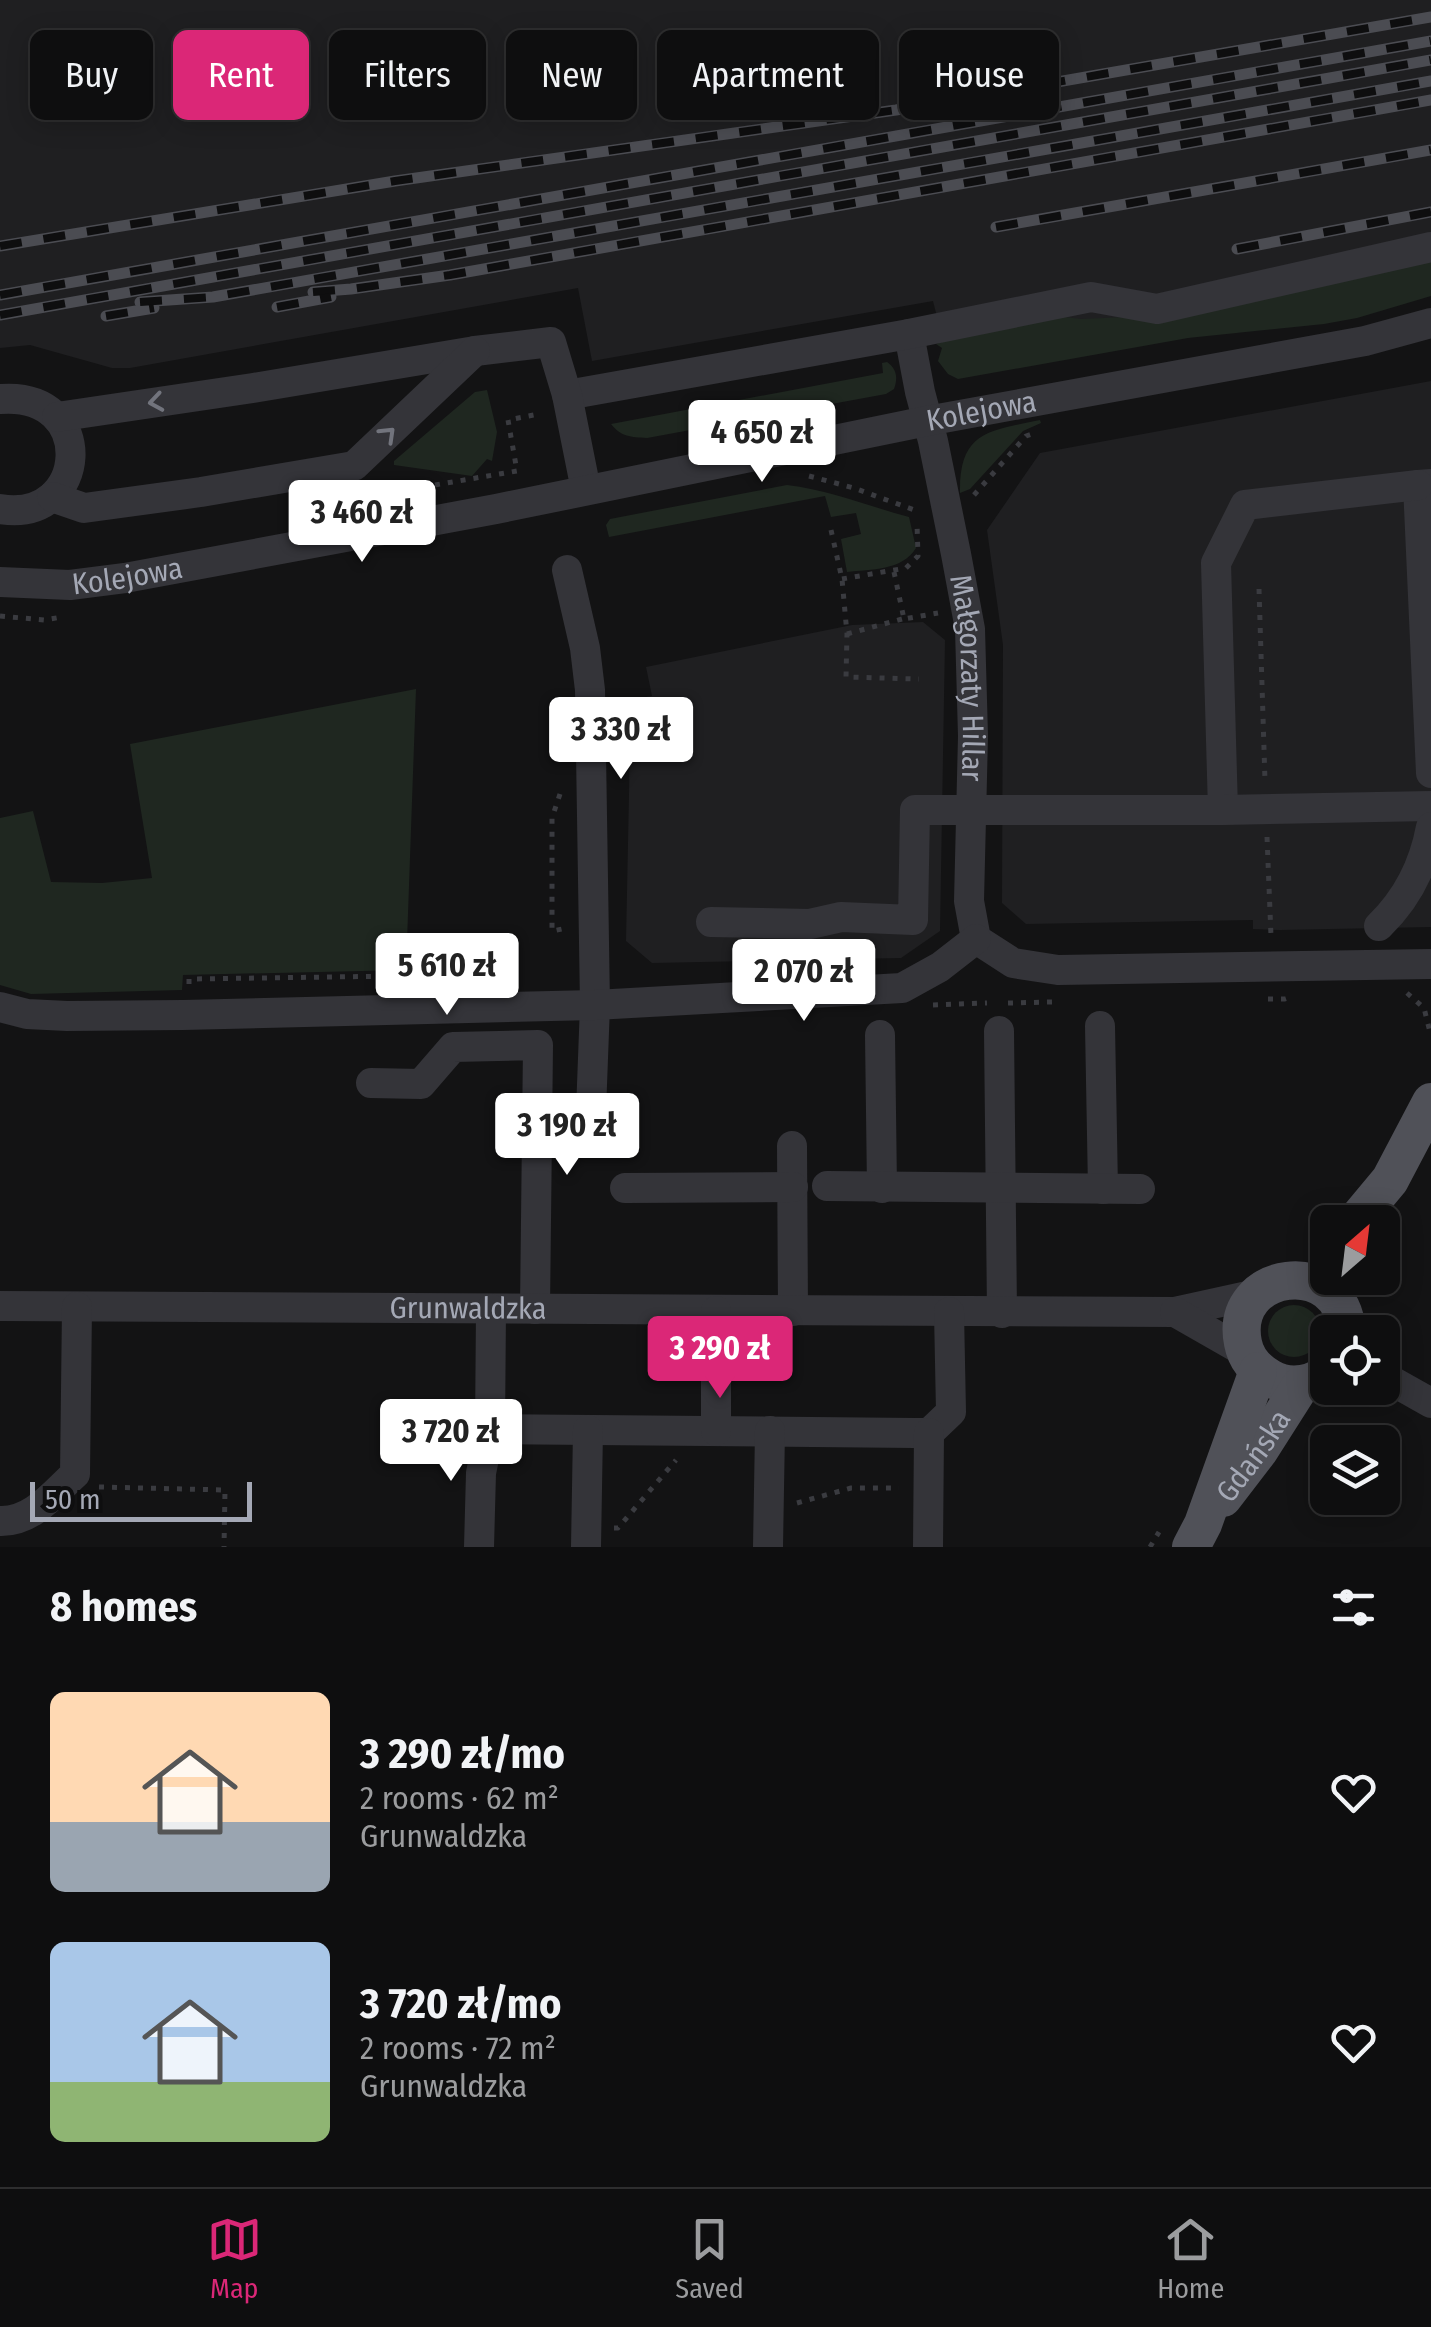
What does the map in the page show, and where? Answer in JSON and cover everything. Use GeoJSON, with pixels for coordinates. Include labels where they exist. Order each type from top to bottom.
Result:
{"type":"FeatureCollection","features":[{"type":"Feature","properties":{"kind":"main road"},"geometry":{"type":"LineString","coordinates":[[1369,1205],[1390,1180],[1431,1102]]}},
{"type":"Feature","properties":{"kind":"main road"},"geometry":{"type":"LineString","coordinates":[[1383,1205],[1390,1180]]}},
{"type":"Feature","properties":{"kind":"main road"},"geometry":{"type":"LineString","coordinates":[[1257,1294],[1272,1284],[1310,1272]]}},
{"type":"Feature","properties":{"kind":"main road","name":"Gdańska"},"geometry":{"type":"LineString","coordinates":[[1197,1536],[1252,1362],[1241,1336],[1242,1321],[1257,1294]]}},
{"type":"Feature","properties":{"kind":"main road"},"geometry":{"type":"LineString","coordinates":[[1332,1295],[1349,1314]]}},
{"type":"Feature","properties":{"kind":"main road"},"geometry":{"type":"LineString","coordinates":[[1252,1362],[1278,1383],[1310,1378]]}},
{"type":"Feature","properties":{"kind":"main road","name":"Gdańska"},"geometry":{"type":"LineString","coordinates":[[1197,1536],[1310,1389]]}},
{"type":"Feature","properties":{"kind":"street"},"geometry":{"type":"LineString","coordinates":[[567,396],[1091,297],[1157,309],[1431,247]]}},
{"type":"Feature","properties":{"kind":"street","name":"Kolejowa"},"geometry":{"type":"LineString","coordinates":[[0,582],[70,586],[126,578],[927,421],[1365,340],[1431,322]]}},
{"type":"Feature","properties":{"kind":"street","name":"Małgorzaty Hillar"},"geometry":{"type":"LineString","coordinates":[[910,334],[970,629],[973,736],[969,901],[976,938]]}},
{"type":"Feature","properties":{"kind":"street"},"geometry":{"type":"LineString","coordinates":[[57,417],[552,342],[586,490]]}},
{"type":"Feature","properties":{"kind":"street"},"geometry":{"type":"LineString","coordinates":[[52,497],[84,508],[354,466],[475,351]]}},
{"type":"Feature","properties":{"kind":"street"},"geometry":{"type":"LineString","coordinates":[[0,399],[22,398],[41,404],[57,417],[68,436],[71,458],[66,479],[52,497],[35,508],[14,512],[0,509]]}},
{"type":"Feature","properties":{"kind":"street"},"geometry":{"type":"LineString","coordinates":[[1224,810],[1216,562],[1245,505],[1425,485],[1431,773]]}},
{"type":"Feature","properties":{"kind":"street"},"geometry":{"type":"LineString","coordinates":[[566,570],[585,648],[590,690],[595,1005],[590,1138]]}},
{"type":"Feature","properties":{"kind":"street"},"geometry":{"type":"LineString","coordinates":[[711,922],[810,924],[841,917],[913,920],[914,810],[1431,806]]}},
{"type":"Feature","properties":{"kind":"street"},"geometry":{"type":"LineString","coordinates":[[1379,926],[1390,916],[1422,864],[1431,828]]}},
{"type":"Feature","properties":{"kind":"street"},"geometry":{"type":"LineString","coordinates":[[0,1008],[67,1016],[595,1005],[902,988],[940,968],[976,938],[1013,963],[1058,970],[1431,964]]}},
{"type":"Feature","properties":{"kind":"street"},"geometry":{"type":"LineString","coordinates":[[1100,1026],[1102,1189]]}},
{"type":"Feature","properties":{"kind":"street"},"geometry":{"type":"LineString","coordinates":[[999,1031],[1002,1312]]}},
{"type":"Feature","properties":{"kind":"street"},"geometry":{"type":"LineString","coordinates":[[880,1035],[882,1188]]}},
{"type":"Feature","properties":{"kind":"street"},"geometry":{"type":"LineString","coordinates":[[371,1083],[420,1084],[454,1047],[538,1046],[535,1310]]}},
{"type":"Feature","properties":{"kind":"street"},"geometry":{"type":"LineString","coordinates":[[792,1146],[793,1312]]}},
{"type":"Feature","properties":{"kind":"street"},"geometry":{"type":"LineString","coordinates":[[827,1186],[1140,1189]]}},
{"type":"Feature","properties":{"kind":"street"},"geometry":{"type":"LineString","coordinates":[[625,1188],[792,1187]]}},
{"type":"Feature","properties":{"kind":"street","name":"Grunwaldzka"},"geometry":{"type":"LineString","coordinates":[[0,1306],[1175,1312],[1257,1294]]}},
{"type":"Feature","properties":{"kind":"street"},"geometry":{"type":"LineString","coordinates":[[0,1521],[31,1514],[76,1474],[76,1306]]}},
{"type":"Feature","properties":{"kind":"street"},"geometry":{"type":"LineString","coordinates":[[479,1547],[481,1474],[490,1428],[491,1309]]}},
{"type":"Feature","properties":{"kind":"street"},"geometry":{"type":"LineString","coordinates":[[716,1311],[716,1431]]}},
{"type":"Feature","properties":{"kind":"street"},"geometry":{"type":"LineString","coordinates":[[490,1428],[928,1433],[951,1412],[949,1312]]}},
{"type":"Feature","properties":{"kind":"street","name":"Grunwaldzka"},"geometry":{"type":"LineString","coordinates":[[1175,1312],[1252,1362]]}},
{"type":"Feature","properties":{"kind":"street"},"geometry":{"type":"LineString","coordinates":[[1400,1384],[1431,1403]]}},
{"type":"Feature","properties":{"kind":"street"},"geometry":{"type":"LineString","coordinates":[[586,1538],[588,1430]]}},
{"type":"Feature","properties":{"kind":"street"},"geometry":{"type":"LineString","coordinates":[[768,1547],[770,1431]]}},
{"type":"Feature","properties":{"kind":"street"},"geometry":{"type":"LineString","coordinates":[[928,1433],[928,1547]]}},
{"type":"Feature","properties":{"kind":"path"},"geometry":{"type":"LineString","coordinates":[[842,579],[906,568],[918,556],[915,511]]}},
{"type":"Feature","properties":{"kind":"path"},"geometry":{"type":"LineString","coordinates":[[831,530],[842,579],[846,677],[919,679]]}},
{"type":"Feature","properties":{"kind":"path"},"geometry":{"type":"LineString","coordinates":[[894,572],[904,619]]}},
{"type":"Feature","properties":{"kind":"path"},"geometry":{"type":"LineString","coordinates":[[847,634],[947,612]]}},
{"type":"Feature","properties":{"kind":"path"},"geometry":{"type":"LineString","coordinates":[[561,790],[552,818],[552,932],[577,926]]}},
{"type":"Feature","properties":{"kind":"path"},"geometry":{"type":"LineString","coordinates":[[190,996],[189,980],[402,976],[404,995]]}},
{"type":"Feature","properties":{"kind":"path"},"geometry":{"type":"LineString","coordinates":[[1400,986],[1424,1008],[1431,1036]]}},
{"type":"Feature","properties":{"kind":"path"},"geometry":{"type":"LineString","coordinates":[[586,1538],[618,1528],[676,1462],[676,1430]]}},
{"type":"Feature","properties":{"kind":"path"},"geometry":{"type":"LineString","coordinates":[[63,1486],[225,1490],[224,1547]]}},
{"type":"Feature","properties":{"kind":"path"},"geometry":{"type":"LineString","coordinates":[[769,1503],[802,1503],[851,1488],[928,1488]]}},
{"type":"Feature","properties":{"kind":"shaded area"},"geometry":{"type":"Polygon","coordinates":[[[0,0],[1431,0],[1431,281],[952,376],[933,301],[592,361],[578,288],[130,368],[112,368],[30,345],[0,348],[0,0]]]}},
{"type":"Feature","properties":{"kind":"shaded area"},"geometry":{"type":"Polygon","coordinates":[[[1431,260],[1431,296],[1357,318],[1188,338],[958,379],[938,361],[942,348],[936,344],[1031,313],[1081,319],[1126,317],[1431,260]]]}},
{"type":"Feature","properties":{"kind":"shaded area"},"geometry":{"type":"Polygon","coordinates":[[[887,362],[896,377],[894,389],[886,394],[647,438],[623,434],[611,424],[883,373],[882,363],[887,362]]]}},
{"type":"Feature","properties":{"kind":"shaded area"},"geometry":{"type":"Polygon","coordinates":[[[1431,381],[1431,927],[1253,929],[1253,920],[1026,924],[1002,903],[1003,645],[987,530],[1040,453],[1431,381]]]}},
{"type":"Feature","properties":{"kind":"shaded area"},"geometry":{"type":"Polygon","coordinates":[[[487,390],[497,432],[492,461],[487,459],[472,476],[394,465],[475,392],[487,390]]]}},
{"type":"Feature","properties":{"kind":"shaded area"},"geometry":{"type":"Polygon","coordinates":[[[1040,420],[1041,423],[1023,431],[970,489],[960,493],[961,473],[971,446],[992,432],[1040,420]]]}},
{"type":"Feature","properties":{"kind":"shaded area"},"geometry":{"type":"Polygon","coordinates":[[[787,485],[909,517],[916,548],[894,565],[847,572],[841,539],[861,534],[856,513],[831,517],[825,496],[609,537],[606,525],[610,519],[787,485]]]}},
{"type":"Feature","properties":{"kind":"shaded area"},"geometry":{"type":"Polygon","coordinates":[[[923,622],[945,640],[940,931],[901,958],[652,963],[626,941],[630,745],[622,701],[652,696],[646,667],[852,625],[923,622]]]}},
{"type":"Feature","properties":{"kind":"shaded area"},"geometry":{"type":"Polygon","coordinates":[[[416,689],[406,970],[183,975],[182,990],[31,994],[0,985],[0,818],[33,811],[51,882],[102,883],[152,878],[130,744],[416,689]]]}},
{"type":"Feature","properties":{"kind":"shaded area"},"geometry":{"type":"Polygon","coordinates":[[[1294,1305],[1313,1312],[1310,1352],[1294,1357],[1275,1350],[1268,1331],[1275,1312],[1294,1305]]]}},
{"type":"Feature","properties":{"kind":"railway"},"geometry":{"type":"LineString","coordinates":[[0,246],[395,181],[896,110],[1431,17]]}},
{"type":"Feature","properties":{"kind":"railway"},"geometry":{"type":"LineString","coordinates":[[0,295],[1431,41]]}},
{"type":"Feature","properties":{"kind":"railway"},"geometry":{"type":"LineString","coordinates":[[0,315],[1431,60]]}},
{"type":"Feature","properties":{"kind":"railway"},"geometry":{"type":"LineString","coordinates":[[140,302],[213,297],[1431,81]]}},
{"type":"Feature","properties":{"kind":"railway"},"geometry":{"type":"LineString","coordinates":[[313,292],[450,275],[1431,100]]}},
{"type":"Feature","properties":{"kind":"railway"},"geometry":{"type":"LineString","coordinates":[[996,227],[1431,150]]}},
{"type":"Feature","properties":{"kind":"railway"},"geometry":{"type":"LineString","coordinates":[[1237,249],[1431,212]]}},
{"type":"Feature","properties":{"kind":"railway"},"geometry":{"type":"LineString","coordinates":[[277,307],[331,297]]}},
{"type":"Feature","properties":{"kind":"railway"},"geometry":{"type":"LineString","coordinates":[[106,316],[154,308]]}}]}
